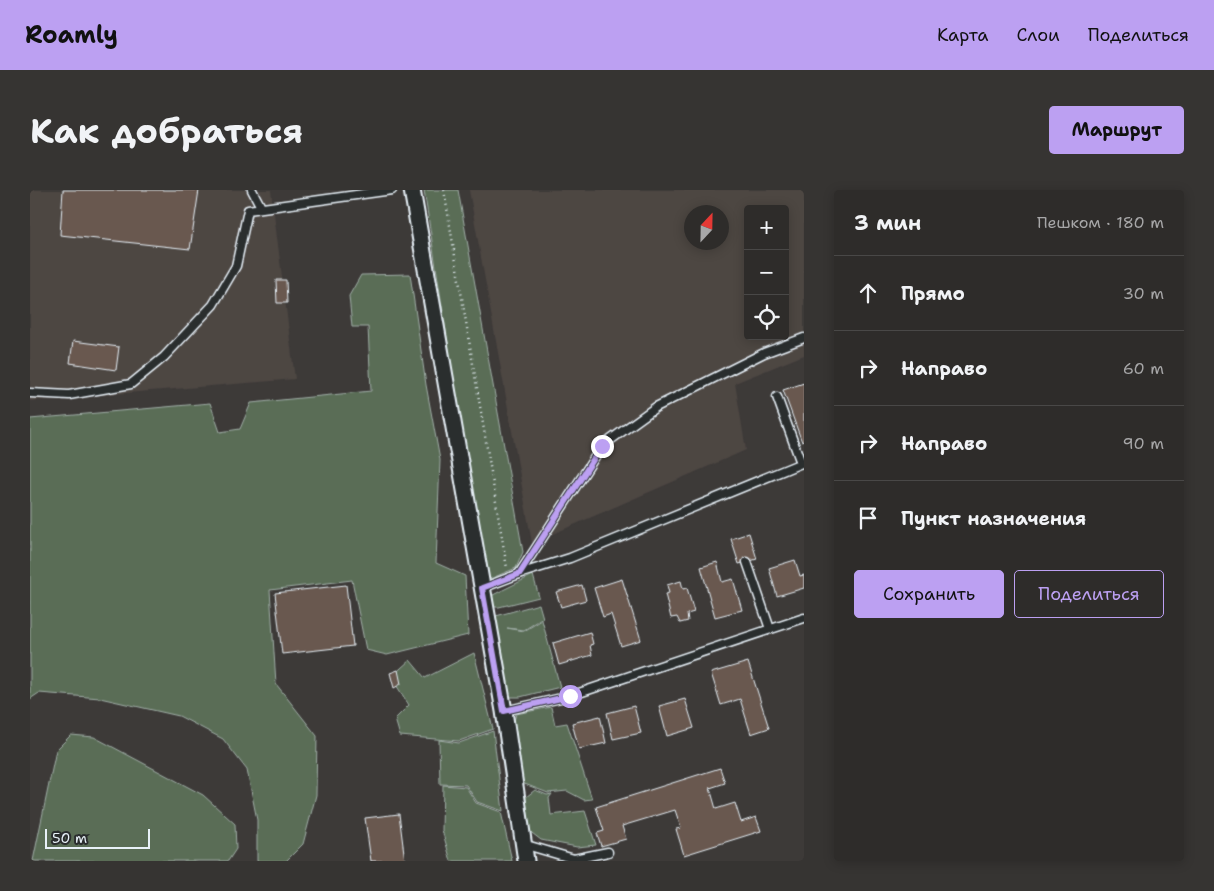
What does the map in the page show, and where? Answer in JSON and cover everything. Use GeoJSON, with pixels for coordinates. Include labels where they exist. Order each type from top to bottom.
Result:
{"type":"FeatureCollection","features":[{"type":"Feature","properties":{"kind":"street"},"geometry":{"type":"LineString","coordinates":[[412,190],[504,711],[526,861]]}},
{"type":"Feature","properties":{"kind":"lane"},"geometry":{"type":"LineString","coordinates":[[252,190],[261,207]]}},
{"type":"Feature","properties":{"kind":"lane"},"geometry":{"type":"LineString","coordinates":[[30,393],[69,394],[131,384],[164,357],[213,304],[236,266],[248,210],[392,190]]}},
{"type":"Feature","properties":{"kind":"lane"},"geometry":{"type":"LineString","coordinates":[[519,574],[602,446],[656,407],[764,353],[804,338]]}},
{"type":"Feature","properties":{"kind":"lane"},"geometry":{"type":"LineString","coordinates":[[482,588],[570,558],[803,463],[777,397]]}},
{"type":"Feature","properties":{"kind":"lane"},"geometry":{"type":"LineString","coordinates":[[747,562],[770,629]]}},
{"type":"Feature","properties":{"kind":"lane"},"geometry":{"type":"LineString","coordinates":[[504,711],[570,696],[804,618]]}},
{"type":"Feature","properties":{"kind":"lane"},"geometry":{"type":"LineString","coordinates":[[524,844],[574,860],[608,852]]}},
{"type":"Feature","properties":{"kind":"path"},"geometry":{"type":"LineString","coordinates":[[444,190],[509,578]]}},
{"type":"Feature","properties":{"kind":"shaded area"},"geometry":{"type":"Polygon","coordinates":[[[30,190],[271,190],[295,379],[30,401],[30,190]]]}},
{"type":"Feature","properties":{"kind":"shaded area"},"geometry":{"type":"Polygon","coordinates":[[[469,190],[804,190],[804,355],[735,383],[746,450],[532,543],[469,190]]]}},
{"type":"Feature","properties":{"kind":"green space"},"geometry":{"type":"Polygon","coordinates":[[[424,190],[458,190],[523,552],[516,568],[485,581],[424,190]]]}},
{"type":"Feature","properties":{"kind":"green space"},"geometry":{"type":"Polygon","coordinates":[[[410,274],[426,385],[440,460],[436,563],[465,576],[468,635],[387,655],[366,650],[352,580],[270,590],[276,684],[317,736],[316,795],[303,844],[286,861],[257,861],[257,820],[247,770],[223,739],[179,716],[100,698],[39,693],[30,699],[30,419],[210,403],[220,432],[240,429],[251,403],[371,391],[368,327],[352,327],[349,296],[361,275],[410,274]]]}},
{"type":"Feature","properties":{"kind":"green space"},"geometry":{"type":"Polygon","coordinates":[[[533,575],[539,597],[499,607],[491,607],[489,603],[493,595],[533,575]]]}},
{"type":"Feature","properties":{"kind":"green space"},"geometry":{"type":"Polygon","coordinates":[[[539,604],[543,618],[524,630],[507,628],[524,631],[542,620],[560,687],[520,697],[506,697],[493,623],[496,616],[539,604]]]}},
{"type":"Feature","properties":{"kind":"green space"},"geometry":{"type":"Polygon","coordinates":[[[474,653],[493,729],[459,741],[400,736],[395,719],[409,705],[391,677],[410,660],[425,678],[474,653]]]}},
{"type":"Feature","properties":{"kind":"green space"},"geometry":{"type":"Polygon","coordinates":[[[551,707],[555,725],[567,723],[592,799],[584,800],[567,791],[548,793],[522,783],[512,727],[516,714],[551,707]]]}},
{"type":"Feature","properties":{"kind":"green space"},"geometry":{"type":"Polygon","coordinates":[[[493,731],[503,811],[477,802],[466,785],[440,784],[439,740],[459,743],[493,731]]]}},
{"type":"Feature","properties":{"kind":"green space"},"geometry":{"type":"Polygon","coordinates":[[[71,735],[94,737],[203,795],[235,824],[236,849],[228,861],[33,861],[56,750],[71,735]]]}},
{"type":"Feature","properties":{"kind":"green space"},"geometry":{"type":"Polygon","coordinates":[[[443,785],[466,787],[476,803],[501,812],[512,861],[451,861],[442,830],[443,785]]]}},
{"type":"Feature","properties":{"kind":"green space"},"geometry":{"type":"Polygon","coordinates":[[[535,790],[547,795],[552,794],[549,798],[551,815],[585,811],[596,845],[577,847],[541,840],[528,830],[526,797],[535,790]]]}},
{"type":"Feature","properties":{"kind":"building"},"geometry":{"type":"Polygon","coordinates":[[[63,190],[199,190],[190,249],[60,235],[63,190]]]}},
{"type":"Feature","properties":{"kind":"building"},"geometry":{"type":"Polygon","coordinates":[[[276,280],[286,280],[287,303],[277,303],[276,280]]]}},
{"type":"Feature","properties":{"kind":"building"},"geometry":{"type":"Polygon","coordinates":[[[73,341],[119,347],[116,370],[70,363],[73,341]]]}},
{"type":"Feature","properties":{"kind":"building"},"geometry":{"type":"Polygon","coordinates":[[[804,383],[804,441],[802,442],[783,390],[804,383]]]}},
{"type":"Feature","properties":{"kind":"building"},"geometry":{"type":"Polygon","coordinates":[[[749,533],[757,559],[739,564],[731,539],[749,533]]]}},
{"type":"Feature","properties":{"kind":"building"},"geometry":{"type":"Polygon","coordinates":[[[795,560],[800,576],[804,575],[804,588],[777,596],[769,568],[795,560]]]}},
{"type":"Feature","properties":{"kind":"building"},"geometry":{"type":"Polygon","coordinates":[[[717,562],[722,582],[733,579],[742,610],[715,617],[701,567],[717,562]]]}},
{"type":"Feature","properties":{"kind":"building"},"geometry":{"type":"Polygon","coordinates":[[[622,579],[641,640],[621,646],[611,614],[603,617],[594,588],[622,579]]]}},
{"type":"Feature","properties":{"kind":"building"},"geometry":{"type":"Polygon","coordinates":[[[681,581],[683,589],[687,588],[694,612],[687,614],[688,621],[680,623],[677,617],[671,618],[665,594],[669,593],[667,585],[681,581]]]}},
{"type":"Feature","properties":{"kind":"building"},"geometry":{"type":"Polygon","coordinates":[[[346,585],[353,646],[282,654],[275,593],[346,585]]]}},
{"type":"Feature","properties":{"kind":"building"},"geometry":{"type":"Polygon","coordinates":[[[582,585],[586,600],[561,607],[556,592],[582,585]]]}},
{"type":"Feature","properties":{"kind":"building"},"geometry":{"type":"Polygon","coordinates":[[[590,632],[593,644],[590,645],[592,655],[559,665],[553,643],[590,632]]]}},
{"type":"Feature","properties":{"kind":"building"},"geometry":{"type":"Polygon","coordinates":[[[748,662],[769,728],[751,734],[740,699],[721,705],[711,673],[748,662]]]}},
{"type":"Feature","properties":{"kind":"building"},"geometry":{"type":"Polygon","coordinates":[[[398,670],[401,684],[394,688],[390,673],[398,670]]]}},
{"type":"Feature","properties":{"kind":"building"},"geometry":{"type":"Polygon","coordinates":[[[685,699],[694,728],[667,736],[659,706],[685,699]]]}},
{"type":"Feature","properties":{"kind":"building"},"geometry":{"type":"Polygon","coordinates":[[[634,706],[641,733],[613,739],[607,713],[634,706]]]}},
{"type":"Feature","properties":{"kind":"building"},"geometry":{"type":"Polygon","coordinates":[[[600,716],[606,743],[579,749],[572,723],[600,716]]]}},
{"type":"Feature","properties":{"kind":"building"},"geometry":{"type":"Polygon","coordinates":[[[720,768],[725,783],[710,788],[716,809],[735,803],[741,822],[756,817],[761,831],[684,855],[676,829],[681,828],[675,810],[622,826],[626,839],[601,846],[597,833],[604,831],[596,807],[720,768]]]}},
{"type":"Feature","properties":{"kind":"building"},"geometry":{"type":"Polygon","coordinates":[[[399,814],[405,861],[371,861],[365,818],[399,814]]]}},
{"type":"Feature","properties":{"kind":"route"},"geometry":{"type":"LineString","coordinates":[[570,696],[504,711],[482,588],[519,574],[602,446]]}}]}
